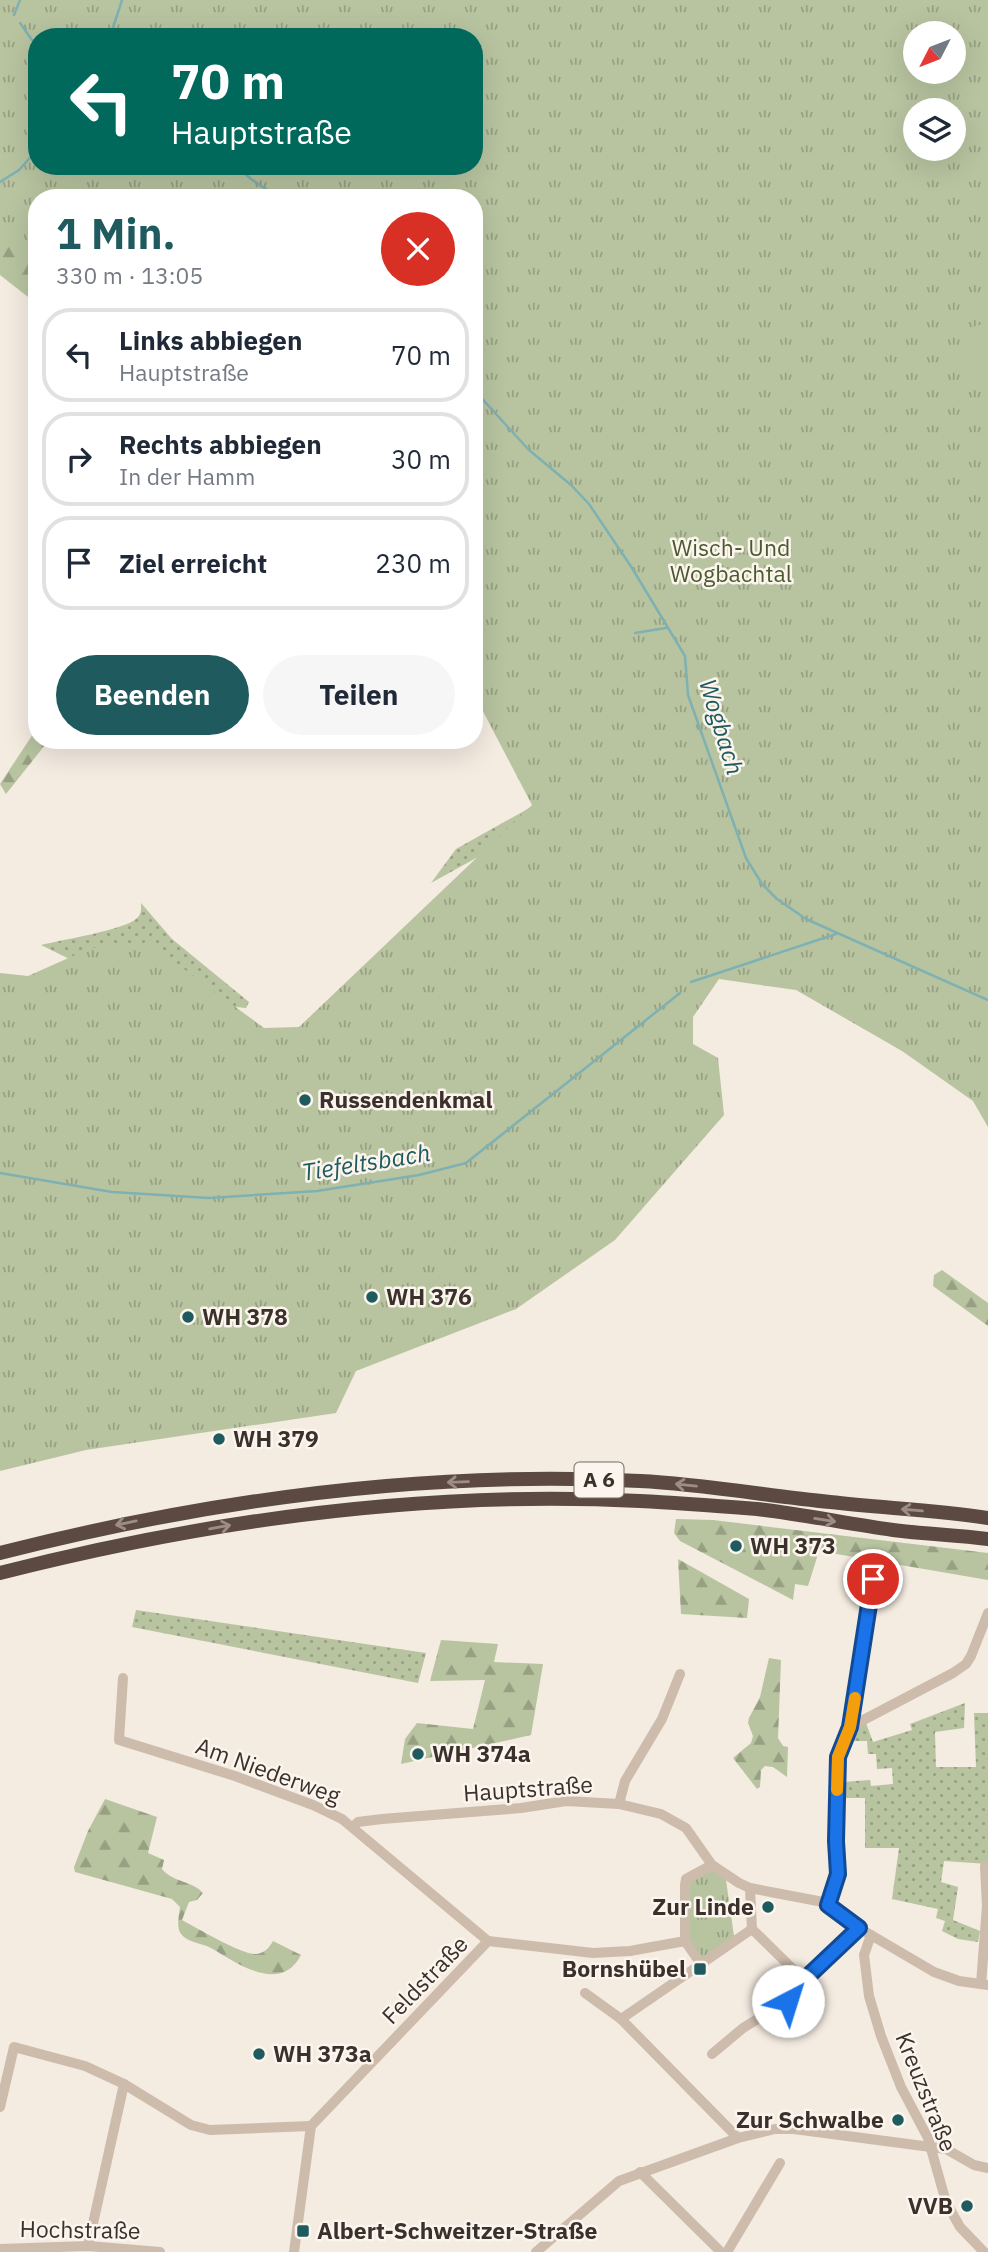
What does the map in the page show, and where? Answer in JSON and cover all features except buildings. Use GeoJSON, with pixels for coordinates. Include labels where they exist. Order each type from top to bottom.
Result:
{"type":"FeatureCollection","features":[{"type":"Feature","properties":{"kind":"highway","name":"A 6"},"geometry":{"type":"LineString","coordinates":[[0,1553],[146,1519],[248,1502],[347,1490],[452,1482],[555,1479],[642,1481],[984,1517]]}},
{"type":"Feature","properties":{"kind":"highway","name":"A 6"},"geometry":{"type":"LineString","coordinates":[[0,1573],[77,1554],[251,1522],[349,1510],[452,1502],[553,1500],[666,1503],[758,1510],[893,1530],[982,1538]]}},
{"type":"Feature","properties":{"kind":"street"},"geometry":{"type":"LineString","coordinates":[[828,1905],[838,1874],[837,1768],[850,1727],[873,1579]]}},
{"type":"Feature","properties":{"kind":"street"},"geometry":{"type":"LineString","coordinates":[[850,1727],[966,1664],[988,1613]]}},
{"type":"Feature","properties":{"kind":"street"},"geometry":{"type":"LineString","coordinates":[[619,1804],[625,1781],[662,1719],[680,1674]]}},
{"type":"Feature","properties":{"kind":"street","name":"Am Niederweg"},"geometry":{"type":"LineString","coordinates":[[123,1678],[119,1740],[235,1776],[313,1805],[342,1819],[488,1941]]}},
{"type":"Feature","properties":{"kind":"street","name":"Hauptstraße"},"geometry":{"type":"LineString","coordinates":[[353,1827],[358,1822],[372,1820],[521,1808],[556,1801],[619,1804],[661,1814],[677,1821],[693,1836],[712,1865],[730,1878],[750,1888],[811,1898],[828,1905],[870,1935],[934,1972],[959,1981],[985,1985]]}},
{"type":"Feature","properties":{"kind":"street"},"geometry":{"type":"LineString","coordinates":[[701,1964],[685,1941],[686,1879],[712,1865]]}},
{"type":"Feature","properties":{"kind":"street"},"geometry":{"type":"LineString","coordinates":[[985,1866],[985,1985]]}},
{"type":"Feature","properties":{"kind":"street"},"geometry":{"type":"LineString","coordinates":[[750,1888],[752,1929],[804,1980]]}},
{"type":"Feature","properties":{"kind":"street"},"geometry":{"type":"LineString","coordinates":[[712,2054],[743,2028],[795,1996],[804,1980],[859,1928]]}},
{"type":"Feature","properties":{"kind":"street"},"geometry":{"type":"LineString","coordinates":[[621,2019],[752,1929]]}},
{"type":"Feature","properties":{"kind":"street","name":"Kreuzstraße"},"geometry":{"type":"LineString","coordinates":[[870,1935],[864,1955],[869,1996],[895,2074],[925,2130],[946,2202],[960,2227],[984,2252]]}},
{"type":"Feature","properties":{"kind":"street","name":"Feldstraße"},"geometry":{"type":"LineString","coordinates":[[311,2126],[488,1941],[569,1951],[613,1952],[685,1941]]}},
{"type":"Feature","properties":{"kind":"street"},"geometry":{"type":"LineString","coordinates":[[585,1993],[621,2019],[738,2138]]}},
{"type":"Feature","properties":{"kind":"street"},"geometry":{"type":"LineString","coordinates":[[0,2107],[14,2047],[85,2066],[124,2084],[191,2125],[210,2130],[311,2126],[294,2252]]}},
{"type":"Feature","properties":{"kind":"street"},"geometry":{"type":"LineString","coordinates":[[88,2246],[124,2084]]}},
{"type":"Feature","properties":{"kind":"street"},"geometry":{"type":"LineString","coordinates":[[537,2252],[619,2181],[738,2138],[785,2129],[946,2148],[974,2165],[988,2168]]}},
{"type":"Feature","properties":{"kind":"street"},"geometry":{"type":"LineString","coordinates":[[727,2252],[779,2163]]}},
{"type":"Feature","properties":{"kind":"street"},"geometry":{"type":"LineString","coordinates":[[640,2172],[720,2252]]}},
{"type":"Feature","properties":{"kind":"street","name":"Hochstraße"},"geometry":{"type":"LineString","coordinates":[[0,2249],[88,2246],[160,2252]]}},
{"type":"Feature","properties":{"kind":"green space","name":"Wisch- Und Wogbachtal"},"geometry":{"type":"Polygon","coordinates":[[[0,0],[988,0],[988,1127],[973,1101],[902,1051],[796,990],[719,979],[693,1017],[693,1044],[718,1058],[724,1115],[615,1240],[516,1309],[356,1371],[336,1413],[86,1450],[0,1471],[0,973],[28,976],[91,948],[143,944],[146,941],[264,1028],[299,1027],[532,805],[483,711],[483,189],[28,189],[28,247],[0,230],[0,0]]]}},
{"type":"Feature","properties":{"kind":"green space"},"geometry":{"type":"Polygon","coordinates":[[[0,116],[28,154],[28,175],[37,175],[37,189],[28,189],[28,297],[0,275],[0,116]]]}},
{"type":"Feature","properties":{"kind":"green space"},"geometry":{"type":"Polygon","coordinates":[[[982,324],[988,344],[988,370],[974,374],[960,331],[982,324]]]}},
{"type":"Feature","properties":{"kind":"green space"},"geometry":{"type":"Polygon","coordinates":[[[28,742],[28,749],[42,749],[6,794],[0,784],[28,742]]]}},
{"type":"Feature","properties":{"kind":"green space"},"geometry":{"type":"Polygon","coordinates":[[[556,793],[559,812],[431,883],[456,849],[556,793]]]}},
{"type":"Feature","properties":{"kind":"green space"},"geometry":{"type":"Polygon","coordinates":[[[141,903],[172,939],[249,1002],[246,1008],[196,1003],[106,977],[41,945],[120,927],[140,915],[141,903]]]}},
{"type":"Feature","properties":{"kind":"green space"},"geometry":{"type":"Polygon","coordinates":[[[942,1270],[988,1303],[988,1326],[933,1286],[934,1275],[942,1270]]]}},
{"type":"Feature","properties":{"kind":"green space"},"geometry":{"type":"Polygon","coordinates":[[[676,1519],[713,1520],[988,1553],[988,1580],[819,1551],[808,1586],[795,1584],[793,1600],[680,1541],[674,1533],[676,1519]]]}},
{"type":"Feature","properties":{"kind":"green space"},"geometry":{"type":"Polygon","coordinates":[[[678,1559],[749,1599],[747,1618],[681,1614],[678,1559]]]}},
{"type":"Feature","properties":{"kind":"green space"},"geometry":{"type":"Polygon","coordinates":[[[136,1610],[426,1653],[418,1683],[132,1627],[136,1610]]]}},
{"type":"Feature","properties":{"kind":"green space"},"geometry":{"type":"Polygon","coordinates":[[[441,1640],[498,1644],[494,1662],[543,1664],[531,1735],[401,1764],[405,1739],[417,1723],[473,1729],[485,1680],[430,1681],[441,1640]]]}},
{"type":"Feature","properties":{"kind":"green space"},"geometry":{"type":"Polygon","coordinates":[[[769,1658],[781,1660],[778,1738],[783,1746],[788,1747],[787,1777],[773,1767],[765,1766],[761,1770],[760,1787],[757,1789],[733,1758],[751,1743],[753,1736],[749,1718],[760,1697],[769,1658]]]}},
{"type":"Feature","properties":{"kind":"green space"},"geometry":{"type":"Polygon","coordinates":[[[965,1703],[964,1728],[935,1732],[936,1767],[976,1767],[974,1713],[988,1713],[988,1864],[944,1861],[941,1882],[958,1887],[953,1920],[980,1931],[978,1942],[958,1939],[942,1931],[945,1921],[936,1918],[938,1909],[892,1899],[899,1848],[865,1848],[865,1798],[841,1798],[842,1782],[870,1780],[871,1786],[893,1784],[892,1768],[877,1769],[876,1754],[868,1754],[867,1741],[851,1741],[855,1730],[866,1723],[873,1742],[912,1730],[910,1724],[965,1703]]]}},
{"type":"Feature","properties":{"kind":"green space"},"geometry":{"type":"Polygon","coordinates":[[[105,1799],[157,1817],[148,1853],[164,1860],[162,1869],[166,1873],[203,1893],[197,1900],[189,1902],[182,1920],[249,1953],[262,1953],[273,1941],[301,1955],[292,1967],[282,1973],[270,1974],[245,1967],[184,1937],[178,1921],[180,1907],[172,1899],[75,1872],[74,1867],[88,1831],[105,1799]]]}},
{"type":"Feature","properties":{"kind":"green space"},"geometry":{"type":"Polygon","coordinates":[[[711,1869],[726,1880],[734,1936],[702,1960],[688,1940],[688,1880],[711,1869]]]}},
{"type":"Feature","properties":{"kind":"green space"},"geometry":{"type":"Polygon","coordinates":[[[717,1884],[721,1915],[705,1917],[700,1887],[717,1884]]]}},
{"type":"Feature","properties":{"kind":"waterway","name":"Wogbach"},"geometry":{"type":"LineString","coordinates":[[14,15],[20,0]]}},
{"type":"Feature","properties":{"kind":"waterway"},"geometry":{"type":"LineString","coordinates":[[113,28],[122,0]]}},
{"type":"Feature","properties":{"kind":"waterway","name":"Wogbach"},"geometry":{"type":"LineString","coordinates":[[20,23],[28,34]]}},
{"type":"Feature","properties":{"kind":"waterway"},"geometry":{"type":"LineString","coordinates":[[0,182],[19,170],[28,160]]}},
{"type":"Feature","properties":{"kind":"waterway","name":"Wogbach"},"geometry":{"type":"LineString","coordinates":[[247,175],[266,189]]}},
{"type":"Feature","properties":{"kind":"waterway","name":"Wogbach"},"geometry":{"type":"LineString","coordinates":[[483,400],[529,450],[589,504],[632,568],[685,656],[688,695],[746,858],[762,884],[777,899],[806,919],[988,1000]]}},
{"type":"Feature","properties":{"kind":"waterway"},"geometry":{"type":"LineString","coordinates":[[635,633],[666,628]]}},
{"type":"Feature","properties":{"kind":"waterway","name":"Tiefeltsbach"},"geometry":{"type":"LineString","coordinates":[[691,982],[836,934]]}},
{"type":"Feature","properties":{"kind":"waterway","name":"Tiefeltsbach"},"geometry":{"type":"LineString","coordinates":[[0,1173],[112,1192],[209,1198],[317,1191],[419,1175],[466,1163],[680,993]]}},
{"type":"Feature","properties":{"kind":"slow traffic"},"geometry":{"type":"LineString","coordinates":[[837,1790],[838,1757],[850,1727],[855,1698]]}},
{"type":"Feature","properties":{"kind":"place","name":"Russendenkmal"},"geometry":{"type":"Point","coordinates":[305,1100]}},
{"type":"Feature","properties":{"kind":"place","name":"WH 376"},"geometry":{"type":"Point","coordinates":[372,1297]}},
{"type":"Feature","properties":{"kind":"place","name":"WH 378"},"geometry":{"type":"Point","coordinates":[188,1317]}},
{"type":"Feature","properties":{"kind":"place","name":"WH 379"},"geometry":{"type":"Point","coordinates":[219,1439]}},
{"type":"Feature","properties":{"kind":"place","name":"WH 373"},"geometry":{"type":"Point","coordinates":[736,1546]}},
{"type":"Feature","properties":{"kind":"place","name":"WH 374a"},"geometry":{"type":"Point","coordinates":[418,1754]}},
{"type":"Feature","properties":{"kind":"place","name":"Zur Linde"},"geometry":{"type":"Point","coordinates":[768,1907]}},
{"type":"Feature","properties":{"kind":"place","name":"Bornshübel"},"geometry":{"type":"Point","coordinates":[700,1969]}},
{"type":"Feature","properties":{"kind":"place","name":"WH 373a"},"geometry":{"type":"Point","coordinates":[259,2054]}},
{"type":"Feature","properties":{"kind":"place","name":"Zur Schwalbe"},"geometry":{"type":"Point","coordinates":[898,2120]}},
{"type":"Feature","properties":{"kind":"place","name":"VVB"},"geometry":{"type":"Point","coordinates":[967,2206]}},
{"type":"Feature","properties":{"kind":"place","name":"Albert-Schweitzer-Straße"},"geometry":{"type":"Point","coordinates":[303,2231]}},
{"type":"Feature","properties":{"kind":"route"},"geometry":{"type":"LineString","coordinates":[[788,2001],[795,1996],[804,1980],[859,1928],[828,1905],[838,1874],[838,1757],[850,1727],[873,1579]]}}]}
